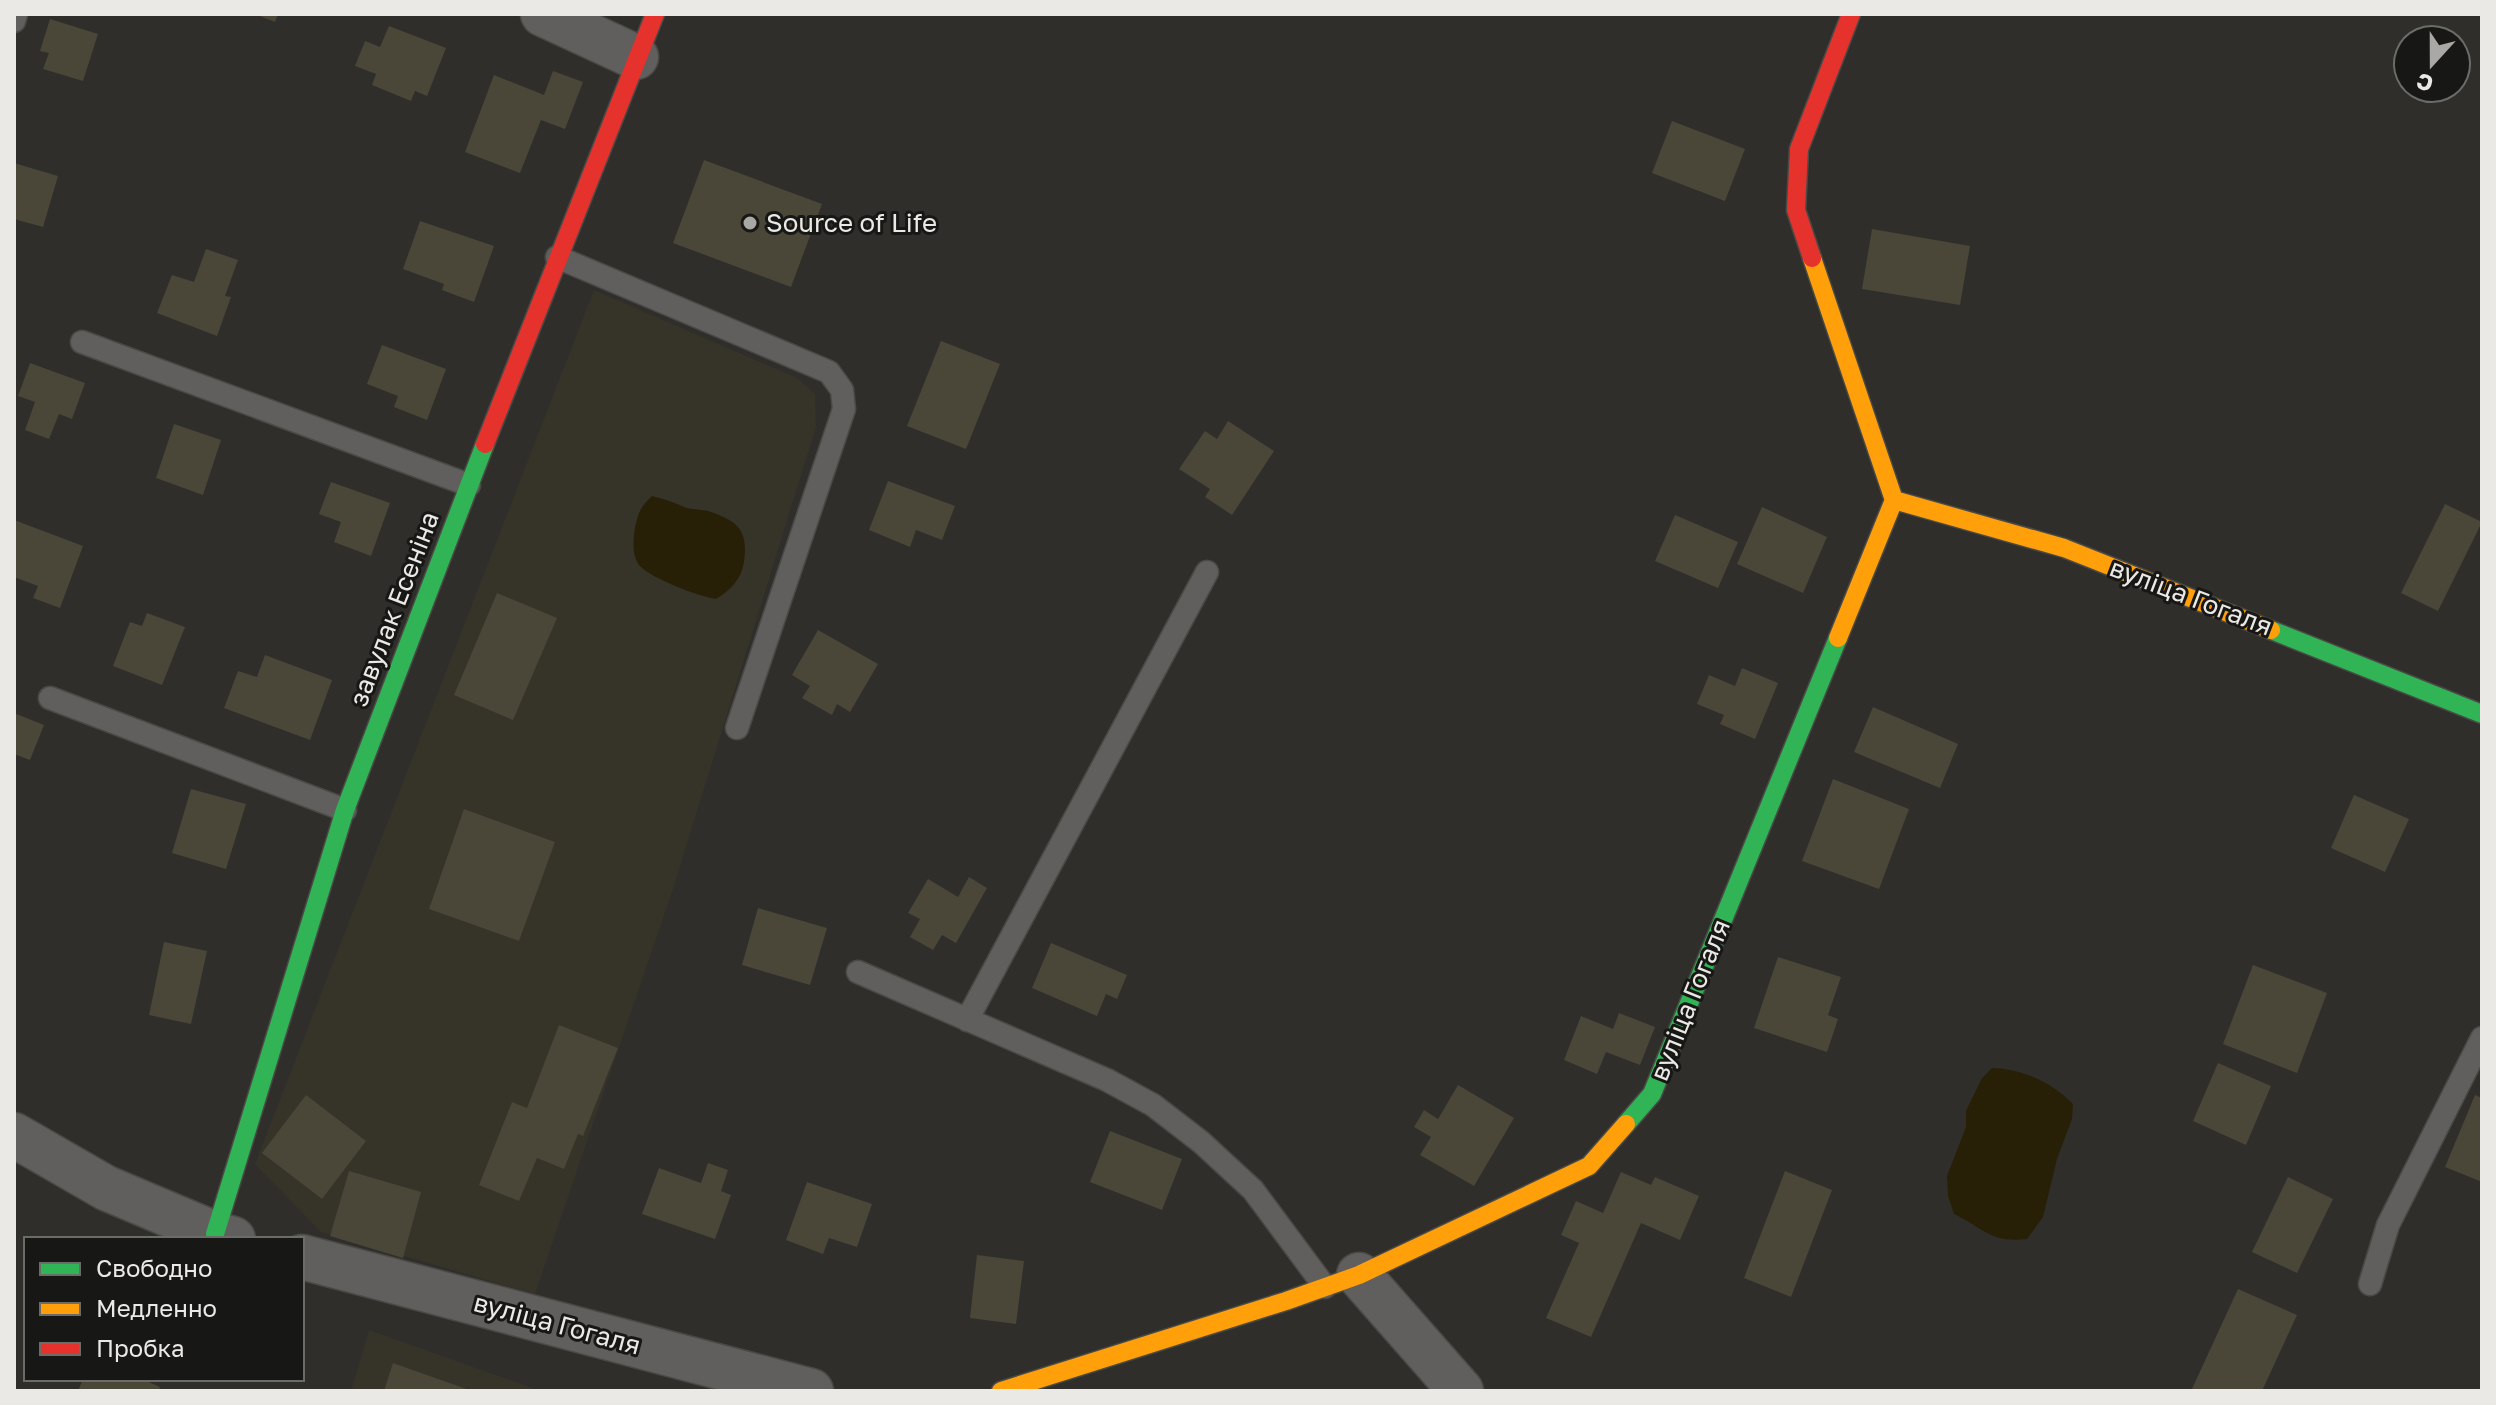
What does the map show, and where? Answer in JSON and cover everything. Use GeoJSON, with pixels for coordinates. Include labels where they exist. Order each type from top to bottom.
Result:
{"type":"FeatureCollection","features":[{"type":"Feature","properties":{"kind":"street"},"geometry":{"type":"LineString","coordinates":[[543,14],[636,57]]}},
{"type":"Feature","properties":{"kind":"street","name":"завулак Есеніна"},"geometry":{"type":"LineString","coordinates":[[224,1237],[345,810],[557,257],[655,14]]}},
{"type":"Feature","properties":{"kind":"street"},"geometry":{"type":"LineString","coordinates":[[1851,14],[1799,149],[1796,210],[1894,500]]}},
{"type":"Feature","properties":{"kind":"street","name":"вуліца Гогаля"},"geometry":{"type":"LineString","coordinates":[[1001,1391],[1342,1281],[1589,1166],[1652,1094],[1894,500],[2064,548],[2482,714]]}},
{"type":"Feature","properties":{"kind":"street"},"geometry":{"type":"LineString","coordinates":[[14,1135],[106,1188],[224,1237]]}},
{"type":"Feature","properties":{"kind":"street","name":"вуліца Гогаля"},"geometry":{"type":"LineString","coordinates":[[304,1258],[811,1391]]}},
{"type":"Feature","properties":{"kind":"street"},"geometry":{"type":"LineString","coordinates":[[1342,1281],[1461,1391]]}},
{"type":"Feature","properties":{"kind":"lane"},"geometry":{"type":"LineString","coordinates":[[14,21],[16,14]]}},
{"type":"Feature","properties":{"kind":"lane"},"geometry":{"type":"LineString","coordinates":[[557,257],[829,372],[842,390],[844,409],[737,728]]}},
{"type":"Feature","properties":{"kind":"lane"},"geometry":{"type":"LineString","coordinates":[[82,342],[469,485]]}},
{"type":"Feature","properties":{"kind":"lane"},"geometry":{"type":"LineString","coordinates":[[967,1020],[1207,572]]}},
{"type":"Feature","properties":{"kind":"lane"},"geometry":{"type":"LineString","coordinates":[[50,698],[345,810]]}},
{"type":"Feature","properties":{"kind":"lane"},"geometry":{"type":"LineString","coordinates":[[858,972],[1107,1080],[1153,1105],[1201,1142],[1253,1190],[1342,1281]]}},
{"type":"Feature","properties":{"kind":"lane"},"geometry":{"type":"LineString","coordinates":[[2370,1284],[2388,1225],[2482,1038]]}},
{"type":"Feature","properties":{"kind":"shaded area"},"geometry":{"type":"Polygon","coordinates":[[[594,290],[797,378],[815,394],[816,427],[673,889],[535,1294],[321,1232],[255,1164],[594,290]]]}},
{"type":"Feature","properties":{"kind":"shaded area"},"geometry":{"type":"Polygon","coordinates":[[[652,496],[687,508],[711,512],[729,520],[740,530],[745,543],[743,568],[734,584],[721,596],[716,599],[687,591],[640,566],[635,555],[634,531],[641,509],[652,496]]]}},
{"type":"Feature","properties":{"kind":"shaded area"},"geometry":{"type":"Polygon","coordinates":[[[1992,1068],[2036,1078],[2056,1089],[2073,1104],[2072,1119],[2057,1159],[2043,1217],[2027,1239],[2004,1239],[1988,1234],[1954,1214],[1948,1196],[1947,1176],[1966,1127],[1966,1111],[1982,1078],[1992,1068]]]}},
{"type":"Feature","properties":{"kind":"shaded area"},"geometry":{"type":"Polygon","coordinates":[[[369,1330],[541,1391],[351,1391],[369,1330]]]}},
{"type":"Feature","properties":{"kind":"building"},"geometry":{"type":"Polygon","coordinates":[[[255,14],[278,14],[275,22],[255,14]]]}},
{"type":"Feature","properties":{"kind":"building"},"geometry":{"type":"Polygon","coordinates":[[[50,19],[98,34],[83,81],[43,69],[49,53],[40,51],[50,19]]]}},
{"type":"Feature","properties":{"kind":"building"},"geometry":{"type":"Polygon","coordinates":[[[389,26],[446,48],[427,96],[415,91],[411,101],[372,85],[376,74],[355,66],[365,41],[380,47],[389,26]]]}},
{"type":"Feature","properties":{"kind":"building"},"geometry":{"type":"Polygon","coordinates":[[[553,71],[583,82],[565,129],[541,120],[520,173],[465,152],[494,75],[544,95],[553,71]]]}},
{"type":"Feature","properties":{"kind":"building"},"geometry":{"type":"Polygon","coordinates":[[[1672,121],[1745,149],[1725,201],[1652,173],[1672,121]]]}},
{"type":"Feature","properties":{"kind":"building"},"geometry":{"type":"Polygon","coordinates":[[[704,160],[822,204],[791,287],[673,243],[704,160]]]}},
{"type":"Feature","properties":{"kind":"building"},"geometry":{"type":"Polygon","coordinates":[[[14,163],[58,176],[43,227],[14,219],[14,163]]]}},
{"type":"Feature","properties":{"kind":"building"},"geometry":{"type":"Polygon","coordinates":[[[420,221],[494,246],[474,302],[442,290],[444,284],[403,269],[420,221]]]}},
{"type":"Feature","properties":{"kind":"building"},"geometry":{"type":"Polygon","coordinates":[[[1872,229],[1970,246],[1960,305],[1862,289],[1872,229]]]}},
{"type":"Feature","properties":{"kind":"building"},"geometry":{"type":"Polygon","coordinates":[[[206,249],[238,260],[225,296],[231,297],[217,336],[157,313],[172,275],[194,282],[206,249]]]}},
{"type":"Feature","properties":{"kind":"building"},"geometry":{"type":"Polygon","coordinates":[[[941,341],[1000,364],[966,449],[907,426],[941,341]]]}},
{"type":"Feature","properties":{"kind":"building"},"geometry":{"type":"Polygon","coordinates":[[[382,345],[446,369],[427,420],[394,407],[398,396],[367,384],[382,345]]]}},
{"type":"Feature","properties":{"kind":"building"},"geometry":{"type":"Polygon","coordinates":[[[30,363],[85,383],[72,419],[59,414],[49,439],[25,430],[35,402],[18,396],[30,363]]]}},
{"type":"Feature","properties":{"kind":"building"},"geometry":{"type":"Polygon","coordinates":[[[1228,421],[1274,451],[1232,515],[1205,497],[1210,489],[1179,469],[1205,431],[1217,439],[1228,421]]]}},
{"type":"Feature","properties":{"kind":"building"},"geometry":{"type":"Polygon","coordinates":[[[174,424],[221,440],[203,495],[156,478],[174,424]]]}},
{"type":"Feature","properties":{"kind":"building"},"geometry":{"type":"Polygon","coordinates":[[[888,481],[955,506],[942,540],[916,530],[910,547],[869,530],[888,481]]]}},
{"type":"Feature","properties":{"kind":"building"},"geometry":{"type":"Polygon","coordinates":[[[331,482],[390,503],[371,556],[334,542],[341,522],[319,514],[331,482]]]}},
{"type":"Feature","properties":{"kind":"building"},"geometry":{"type":"Polygon","coordinates":[[[2445,504],[2482,522],[2438,611],[2401,593],[2445,504]]]}},
{"type":"Feature","properties":{"kind":"building"},"geometry":{"type":"Polygon","coordinates":[[[1762,507],[1827,537],[1803,593],[1737,564],[1762,507]]]}},
{"type":"Feature","properties":{"kind":"building"},"geometry":{"type":"Polygon","coordinates":[[[1675,515],[1738,542],[1718,588],[1655,561],[1675,515]]]}},
{"type":"Feature","properties":{"kind":"building"},"geometry":{"type":"Polygon","coordinates":[[[14,520],[83,546],[60,608],[33,598],[38,586],[14,577],[14,520]]]}},
{"type":"Feature","properties":{"kind":"building"},"geometry":{"type":"Polygon","coordinates":[[[497,593],[557,618],[513,720],[454,695],[497,593]]]}},
{"type":"Feature","properties":{"kind":"building"},"geometry":{"type":"Polygon","coordinates":[[[147,613],[185,627],[162,685],[113,666],[130,622],[142,626],[147,613]]]}},
{"type":"Feature","properties":{"kind":"building"},"geometry":{"type":"Polygon","coordinates":[[[818,630],[878,664],[850,712],[837,704],[832,715],[802,698],[810,686],[792,675],[818,630]]]}},
{"type":"Feature","properties":{"kind":"building"},"geometry":{"type":"Polygon","coordinates":[[[265,655],[332,680],[310,740],[224,708],[238,671],[257,677],[265,655]]]}},
{"type":"Feature","properties":{"kind":"building"},"geometry":{"type":"Polygon","coordinates":[[[1742,668],[1778,683],[1755,739],[1720,724],[1724,715],[1697,704],[1709,675],[1735,686],[1742,668]]]}},
{"type":"Feature","properties":{"kind":"building"},"geometry":{"type":"Polygon","coordinates":[[[1873,707],[1958,744],[1940,788],[1854,752],[1873,707]]]}},
{"type":"Feature","properties":{"kind":"building"},"geometry":{"type":"Polygon","coordinates":[[[14,713],[44,725],[30,760],[14,754],[14,713]]]}},
{"type":"Feature","properties":{"kind":"building"},"geometry":{"type":"Polygon","coordinates":[[[1833,779],[1909,809],[1879,889],[1802,861],[1833,779]]]}},
{"type":"Feature","properties":{"kind":"building"},"geometry":{"type":"Polygon","coordinates":[[[191,789],[246,804],[226,869],[172,853],[191,789]]]}},
{"type":"Feature","properties":{"kind":"building"},"geometry":{"type":"Polygon","coordinates":[[[2354,795],[2409,819],[2385,872],[2331,848],[2354,795]]]}},
{"type":"Feature","properties":{"kind":"building"},"geometry":{"type":"Polygon","coordinates":[[[464,809],[555,842],[519,941],[429,909],[464,809]]]}},
{"type":"Feature","properties":{"kind":"building"},"geometry":{"type":"Polygon","coordinates":[[[969,877],[987,888],[956,943],[942,935],[933,950],[910,937],[920,919],[908,913],[928,879],[958,897],[969,877]]]}},
{"type":"Feature","properties":{"kind":"building"},"geometry":{"type":"Polygon","coordinates":[[[758,908],[827,928],[810,985],[742,965],[758,908]]]}},
{"type":"Feature","properties":{"kind":"building"},"geometry":{"type":"Polygon","coordinates":[[[164,942],[207,951],[191,1024],[149,1015],[164,942]]]}},
{"type":"Feature","properties":{"kind":"building"},"geometry":{"type":"Polygon","coordinates":[[[1051,943],[1127,975],[1117,999],[1106,994],[1097,1016],[1032,988],[1051,943]]]}},
{"type":"Feature","properties":{"kind":"building"},"geometry":{"type":"Polygon","coordinates":[[[1778,957],[1841,977],[1828,1015],[1838,1019],[1827,1052],[1754,1028],[1778,957]]]}},
{"type":"Feature","properties":{"kind":"building"},"geometry":{"type":"Polygon","coordinates":[[[2253,965],[2327,993],[2297,1073],[2223,1044],[2253,965]]]}},
{"type":"Feature","properties":{"kind":"building"},"geometry":{"type":"Polygon","coordinates":[[[1619,1013],[1655,1027],[1640,1065],[1606,1052],[1597,1074],[1564,1060],[1581,1016],[1613,1029],[1619,1013]]]}},
{"type":"Feature","properties":{"kind":"building"},"geometry":{"type":"Polygon","coordinates":[[[559,1025],[618,1048],[583,1136],[578,1134],[564,1169],[537,1158],[519,1201],[479,1185],[512,1102],[527,1108],[559,1025]]]}},
{"type":"Feature","properties":{"kind":"building"},"geometry":{"type":"Polygon","coordinates":[[[2218,1063],[2271,1086],[2246,1145],[2193,1121],[2218,1063]]]}},
{"type":"Feature","properties":{"kind":"building"},"geometry":{"type":"Polygon","coordinates":[[[1458,1085],[1514,1118],[1474,1186],[1420,1155],[1431,1137],[1414,1127],[1424,1110],[1438,1119],[1458,1085]]]}},
{"type":"Feature","properties":{"kind":"building"},"geometry":{"type":"Polygon","coordinates":[[[306,1095],[366,1141],[322,1199],[262,1153],[306,1095]]]}},
{"type":"Feature","properties":{"kind":"building"},"geometry":{"type":"Polygon","coordinates":[[[2475,1095],[2482,1098],[2482,1182],[2445,1167],[2475,1095]]]}},
{"type":"Feature","properties":{"kind":"building"},"geometry":{"type":"Polygon","coordinates":[[[1110,1131],[1182,1159],[1162,1210],[1090,1182],[1110,1131]]]}},
{"type":"Feature","properties":{"kind":"building"},"geometry":{"type":"Polygon","coordinates":[[[708,1163],[728,1170],[721,1191],[731,1195],[715,1239],[642,1214],[659,1168],[701,1183],[708,1163]]]}},
{"type":"Feature","properties":{"kind":"building"},"geometry":{"type":"Polygon","coordinates":[[[349,1171],[421,1192],[403,1258],[330,1236],[349,1171]]]}},
{"type":"Feature","properties":{"kind":"building"},"geometry":{"type":"Polygon","coordinates":[[[1785,1171],[1832,1190],[1791,1297],[1744,1278],[1785,1171]]]}},
{"type":"Feature","properties":{"kind":"building"},"geometry":{"type":"Polygon","coordinates":[[[1621,1172],[1651,1185],[1655,1177],[1699,1196],[1680,1240],[1641,1223],[1591,1337],[1546,1318],[1579,1243],[1561,1235],[1576,1201],[1603,1213],[1621,1172]]]}},
{"type":"Feature","properties":{"kind":"building"},"geometry":{"type":"Polygon","coordinates":[[[2288,1177],[2333,1199],[2297,1273],[2252,1252],[2288,1177]]]}},
{"type":"Feature","properties":{"kind":"building"},"geometry":{"type":"Polygon","coordinates":[[[807,1182],[872,1204],[857,1247],[829,1238],[823,1254],[786,1240],[807,1182]]]}},
{"type":"Feature","properties":{"kind":"building"},"geometry":{"type":"Polygon","coordinates":[[[977,1255],[1024,1261],[1016,1324],[970,1318],[977,1255]]]}},
{"type":"Feature","properties":{"kind":"building"},"geometry":{"type":"Polygon","coordinates":[[[2238,1289],[2297,1315],[2262,1391],[2191,1391],[2238,1289]]]}},
{"type":"Feature","properties":{"kind":"building"},"geometry":{"type":"Polygon","coordinates":[[[393,1363],[472,1391],[384,1391],[393,1363]]]}},
{"type":"Feature","properties":{"kind":"building"},"geometry":{"type":"Polygon","coordinates":[[[82,1381],[146,1381],[160,1387],[159,1391],[78,1391],[82,1381]]]}},
{"type":"Feature","properties":{"kind":"traffic: fast"},"geometry":{"type":"LineString","coordinates":[[215,1234],[345,810],[485,444]]}},
{"type":"Feature","properties":{"kind":"traffic: fast"},"geometry":{"type":"LineString","coordinates":[[2271,630],[2482,714]]}},
{"type":"Feature","properties":{"kind":"traffic: fast"},"geometry":{"type":"LineString","coordinates":[[1626,1124],[1652,1094],[1838,638]]}},
{"type":"Feature","properties":{"kind":"traffic: slow"},"geometry":{"type":"LineString","coordinates":[[1812,258],[1894,500],[1838,638]]}},
{"type":"Feature","properties":{"kind":"traffic: slow"},"geometry":{"type":"LineString","coordinates":[[1894,500],[2064,548],[2271,630]]}},
{"type":"Feature","properties":{"kind":"traffic: slow"},"geometry":{"type":"LineString","coordinates":[[1001,1391],[1359,1275],[1589,1166],[1626,1124]]}},
{"type":"Feature","properties":{"kind":"traffic: jam"},"geometry":{"type":"LineString","coordinates":[[485,444],[655,14]]}},
{"type":"Feature","properties":{"kind":"traffic: jam"},"geometry":{"type":"LineString","coordinates":[[1812,258],[1796,210],[1799,149],[1851,14]]}},
{"type":"Feature","properties":{"kind":"place","name":"Source of Life"},"geometry":{"type":"Point","coordinates":[750,223]}}]}
